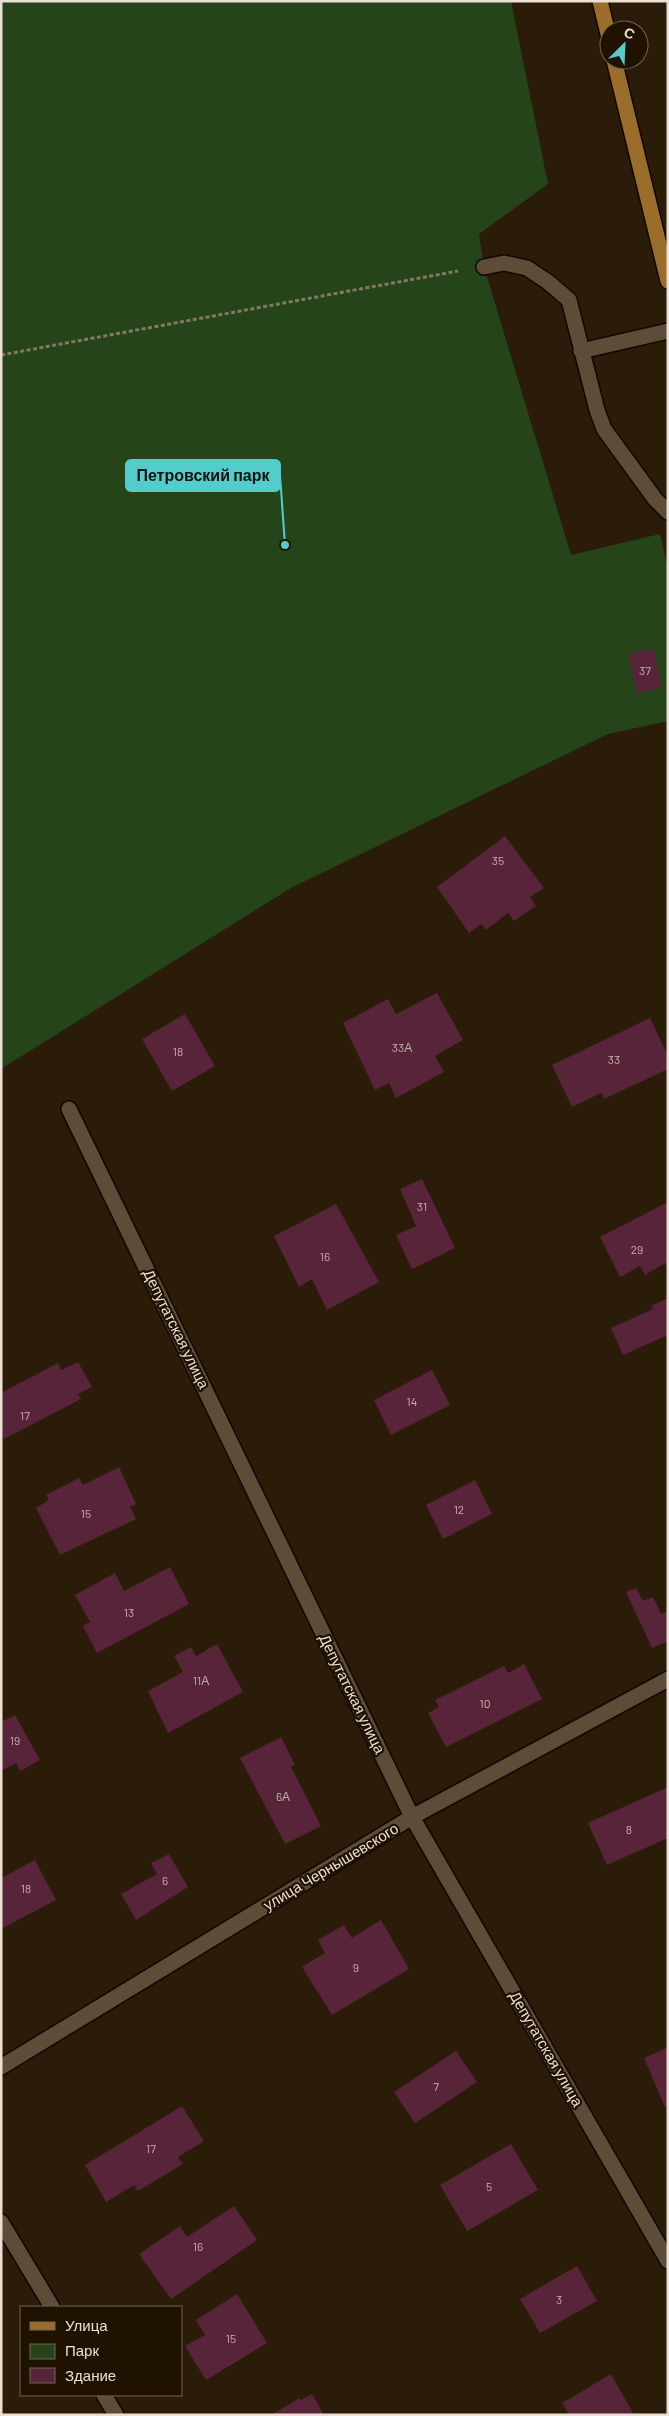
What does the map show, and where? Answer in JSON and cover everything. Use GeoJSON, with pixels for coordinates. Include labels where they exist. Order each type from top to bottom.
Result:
{"type":"FeatureCollection","features":[{"type":"Feature","properties":{"kind":"main road"},"geometry":{"type":"LineString","coordinates":[[600,1],[605,20]]}},
{"type":"Feature","properties":{"kind":"main road"},"geometry":{"type":"LineString","coordinates":[[616,70],[668,281]]}},
{"type":"Feature","properties":{"kind":"street"},"geometry":{"type":"LineString","coordinates":[[484,267],[504,263],[527,268],[548,282],[569,300],[581,351],[604,429],[655,499],[668,512]]}},
{"type":"Feature","properties":{"kind":"street"},"geometry":{"type":"LineString","coordinates":[[581,351],[668,331]]}},
{"type":"Feature","properties":{"kind":"street","name":"Депутатская улица"},"geometry":{"type":"LineString","coordinates":[[69,1109],[412,1817],[668,2261]]}},
{"type":"Feature","properties":{"kind":"street","name":"улица Чернышевского"},"geometry":{"type":"LineString","coordinates":[[1,2067],[412,1817],[668,1679]]}},
{"type":"Feature","properties":{"kind":"street"},"geometry":{"type":"LineString","coordinates":[[1,2222],[51,2306]]}},
{"type":"Feature","properties":{"kind":"street"},"geometry":{"type":"LineString","coordinates":[[105,2396],[116,2415]]}},
{"type":"Feature","properties":{"kind":"path"},"geometry":{"type":"LineString","coordinates":[[1,355],[484,267]]}},
{"type":"Feature","properties":{"kind":"green space"},"geometry":{"type":"Polygon","coordinates":[[[1,1],[511,1],[548,184],[479,234],[484,267],[571,555],[660,534],[668,569],[668,721],[608,734],[291,888],[1,1069],[1,1]]]}},
{"type":"Feature","properties":{"kind":"building"},"geometry":{"type":"Polygon","coordinates":[[[654,649],[662,688],[637,693],[628,654],[654,649]]]}},
{"type":"Feature","properties":{"kind":"building"},"geometry":{"type":"Polygon","coordinates":[[[505,836],[544,888],[530,897],[536,906],[514,921],[508,913],[486,930],[481,924],[469,933],[437,887],[505,836]]]}},
{"type":"Feature","properties":{"kind":"building"},"geometry":{"type":"Polygon","coordinates":[[[437,993],[463,1040],[435,1056],[444,1072],[396,1098],[389,1083],[375,1090],[343,1023],[388,999],[396,1014],[437,993]]]}},
{"type":"Feature","properties":{"kind":"building"},"geometry":{"type":"Polygon","coordinates":[[[185,1014],[215,1066],[172,1091],[142,1039],[185,1014]]]}},
{"type":"Feature","properties":{"kind":"building"},"geometry":{"type":"Polygon","coordinates":[[[650,1018],[668,1056],[668,1069],[604,1099],[601,1093],[572,1107],[552,1065],[650,1018]]]}},
{"type":"Feature","properties":{"kind":"building"},"geometry":{"type":"Polygon","coordinates":[[[422,1179],[455,1248],[412,1269],[396,1235],[416,1226],[400,1189],[422,1179]]]}},
{"type":"Feature","properties":{"kind":"building"},"geometry":{"type":"Polygon","coordinates":[[[668,1202],[668,1268],[665,1263],[645,1275],[640,1266],[620,1277],[600,1237],[668,1202]]]}},
{"type":"Feature","properties":{"kind":"building"},"geometry":{"type":"Polygon","coordinates":[[[336,1204],[379,1282],[327,1310],[312,1279],[299,1287],[274,1236],[336,1204]]]}},
{"type":"Feature","properties":{"kind":"building"},"geometry":{"type":"Polygon","coordinates":[[[668,1298],[668,1335],[623,1355],[611,1328],[653,1309],[651,1306],[668,1298]]]}},
{"type":"Feature","properties":{"kind":"building"},"geometry":{"type":"Polygon","coordinates":[[[78,1362],[92,1387],[78,1394],[81,1399],[4,1439],[1,1433],[1,1389],[3,1392],[58,1363],[61,1370],[78,1362]]]}},
{"type":"Feature","properties":{"kind":"building"},"geometry":{"type":"Polygon","coordinates":[[[432,1370],[450,1405],[391,1435],[374,1400],[432,1370]]]}},
{"type":"Feature","properties":{"kind":"building"},"geometry":{"type":"Polygon","coordinates":[[[119,1467],[136,1504],[130,1507],[136,1519],[60,1555],[36,1508],[49,1500],[46,1495],[79,1478],[83,1485],[119,1467]]]}},
{"type":"Feature","properties":{"kind":"building"},"geometry":{"type":"Polygon","coordinates":[[[475,1480],[492,1514],[443,1539],[426,1505],[475,1480]]]}},
{"type":"Feature","properties":{"kind":"building"},"geometry":{"type":"Polygon","coordinates":[[[170,1567],[189,1604],[97,1653],[83,1626],[90,1622],[75,1595],[115,1573],[124,1591],[170,1567]]]}},
{"type":"Feature","properties":{"kind":"building"},"geometry":{"type":"Polygon","coordinates":[[[636,1588],[643,1601],[653,1597],[661,1614],[668,1611],[668,1641],[652,1648],[626,1592],[636,1588]]]}},
{"type":"Feature","properties":{"kind":"building"},"geometry":{"type":"Polygon","coordinates":[[[217,1644],[243,1692],[168,1733],[148,1691],[183,1672],[174,1656],[191,1647],[196,1656],[217,1644]]]}},
{"type":"Feature","properties":{"kind":"building"},"geometry":{"type":"Polygon","coordinates":[[[524,1664],[542,1699],[446,1747],[428,1713],[439,1707],[435,1700],[504,1666],[508,1673],[524,1664]]]}},
{"type":"Feature","properties":{"kind":"building"},"geometry":{"type":"Polygon","coordinates":[[[15,1715],[40,1760],[20,1771],[16,1763],[1,1771],[1,1722],[15,1715]]]}},
{"type":"Feature","properties":{"kind":"building"},"geometry":{"type":"Polygon","coordinates":[[[281,1737],[295,1765],[291,1767],[321,1826],[285,1844],[240,1758],[281,1737]]]}},
{"type":"Feature","properties":{"kind":"building"},"geometry":{"type":"Polygon","coordinates":[[[668,1787],[668,1838],[607,1865],[588,1823],[668,1787]]]}},
{"type":"Feature","properties":{"kind":"building"},"geometry":{"type":"Polygon","coordinates":[[[169,1854],[188,1887],[136,1920],[121,1894],[157,1874],[151,1863],[169,1854]]]}},
{"type":"Feature","properties":{"kind":"building"},"geometry":{"type":"Polygon","coordinates":[[[35,1860],[56,1900],[1,1929],[1,1878],[35,1860]]]}},
{"type":"Feature","properties":{"kind":"building"},"geometry":{"type":"Polygon","coordinates":[[[381,1920],[409,1969],[332,2015],[302,1967],[325,1953],[318,1940],[344,1925],[352,1938],[381,1920]]]}},
{"type":"Feature","properties":{"kind":"building"},"geometry":{"type":"Polygon","coordinates":[[[668,2047],[668,2106],[665,2107],[644,2058],[668,2047]]]}},
{"type":"Feature","properties":{"kind":"building"},"geometry":{"type":"Polygon","coordinates":[[[456,2051],[477,2082],[415,2123],[394,2092],[456,2051]]]}},
{"type":"Feature","properties":{"kind":"building"},"geometry":{"type":"Polygon","coordinates":[[[182,2106],[204,2141],[178,2157],[183,2164],[138,2191],[134,2185],[106,2202],[85,2165],[182,2106]]]}},
{"type":"Feature","properties":{"kind":"building"},"geometry":{"type":"Polygon","coordinates":[[[511,2144],[538,2190],[467,2231],[440,2185],[511,2144]]]}},
{"type":"Feature","properties":{"kind":"building"},"geometry":{"type":"Polygon","coordinates":[[[234,2206],[257,2240],[171,2299],[139,2254],[180,2226],[187,2237],[234,2206]]]}},
{"type":"Feature","properties":{"kind":"building"},"geometry":{"type":"Polygon","coordinates":[[[577,2266],[597,2301],[540,2333],[520,2299],[577,2266]]]}},
{"type":"Feature","properties":{"kind":"building"},"geometry":{"type":"Polygon","coordinates":[[[237,2294],[267,2343],[206,2380],[185,2346],[205,2335],[196,2320],[237,2294]]]}},
{"type":"Feature","properties":{"kind":"building"},"geometry":{"type":"Polygon","coordinates":[[[611,2374],[634,2415],[569,2415],[562,2403],[611,2374]]]}},
{"type":"Feature","properties":{"kind":"building"},"geometry":{"type":"Polygon","coordinates":[[[312,2394],[324,2415],[271,2415],[300,2398],[301,2400],[312,2394]]]}},
{"type":"Feature","properties":{"kind":"place","name":"Петровский парк"},"geometry":{"type":"Point","coordinates":[285,545]}}]}
